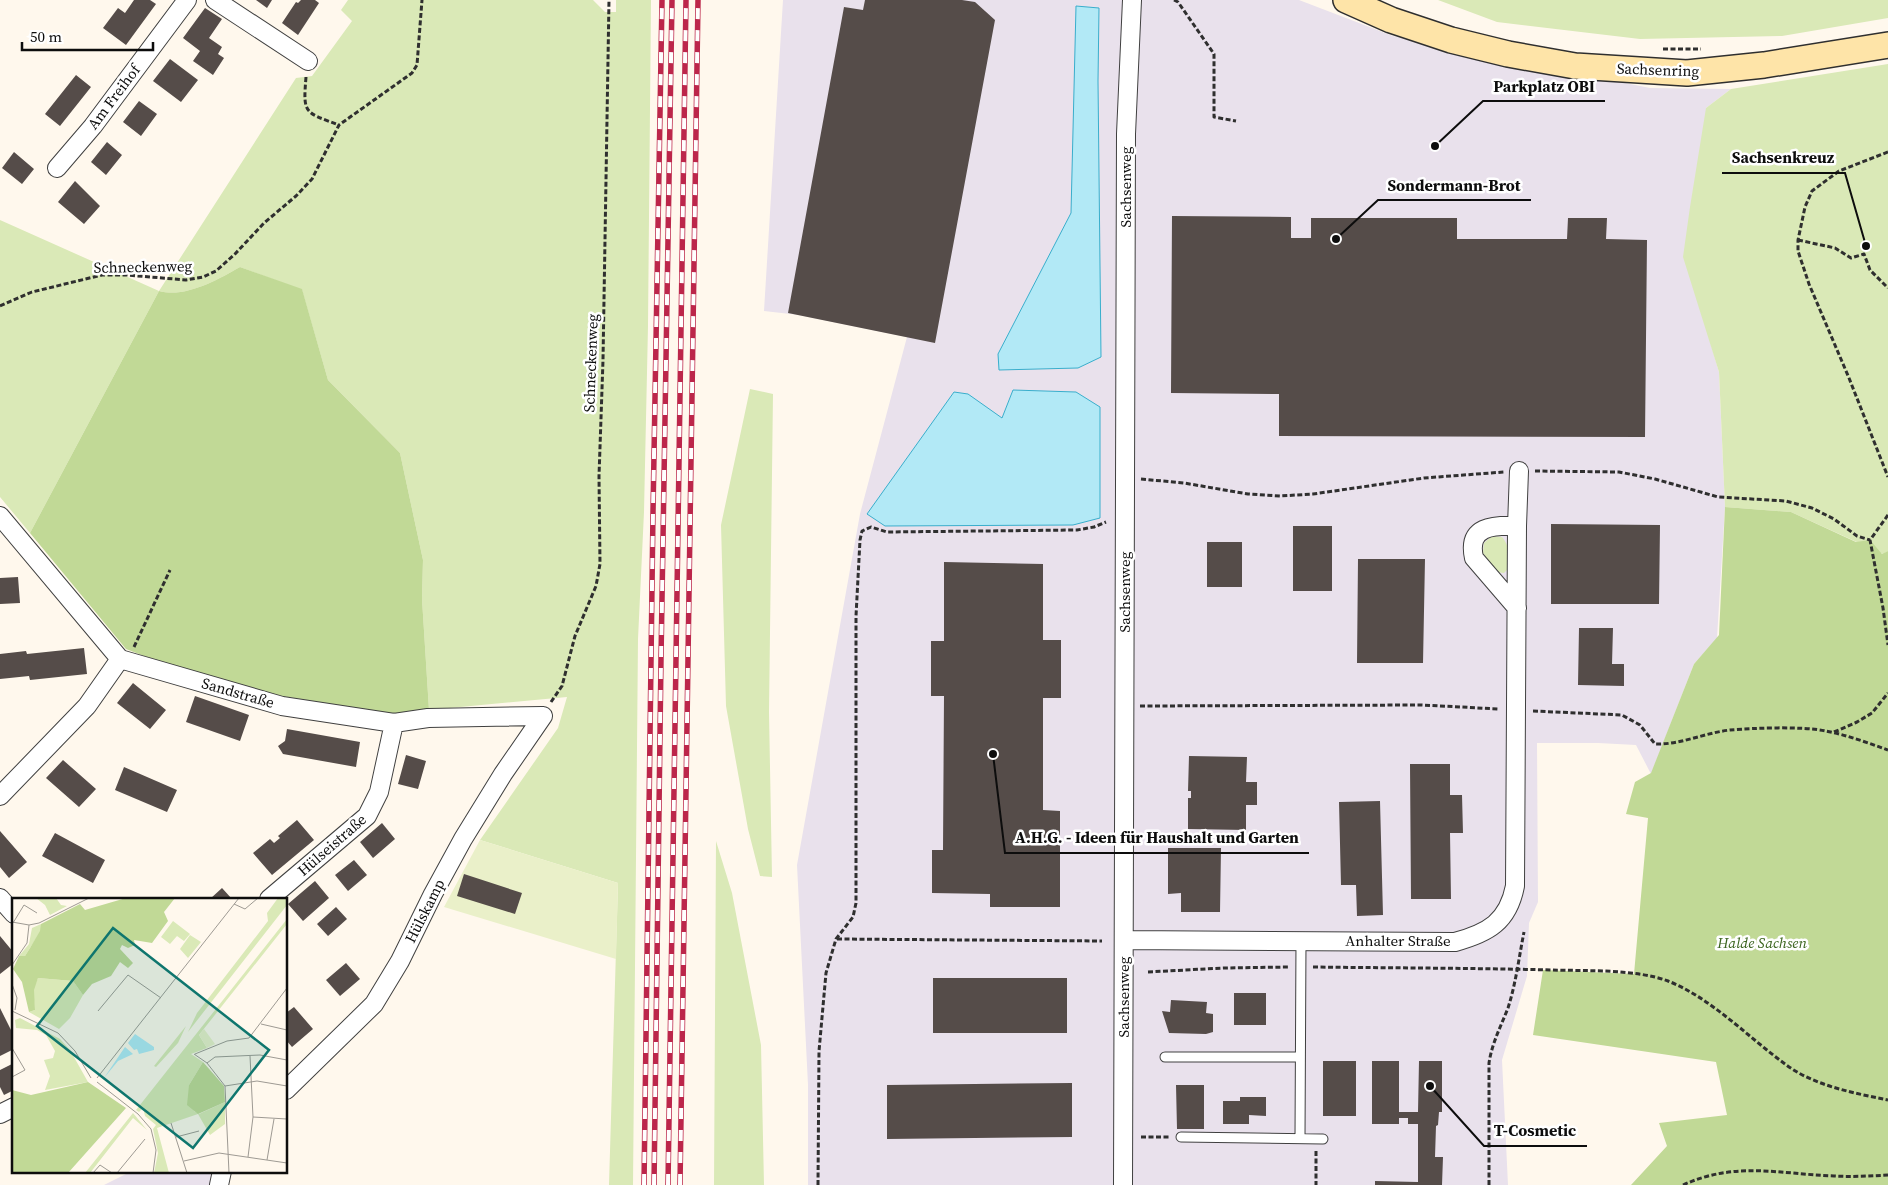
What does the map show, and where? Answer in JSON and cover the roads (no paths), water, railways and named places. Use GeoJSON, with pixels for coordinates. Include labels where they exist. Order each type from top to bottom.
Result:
{"type":"FeatureCollection","features":[{"type":"Feature","properties":{"kind":"street","name":"Am Freihof"},"geometry":{"type":"LineString","coordinates":[[57,168],[93,126],[187,0]]}},
{"type":"Feature","properties":{"kind":"street"},"geometry":{"type":"LineString","coordinates":[[215,0],[308,61]]}},
{"type":"Feature","properties":{"kind":"street","name":"Sachsenweg"},"geometry":{"type":"LineString","coordinates":[[1123,1185],[1126,134],[1132,0]]}},
{"type":"Feature","properties":{"kind":"street","name":"Sachsenring"},"geometry":{"type":"LineString","coordinates":[[1346,0],[1390,20],[1451,40],[1508,54],[1575,66],[1687,73],[1764,65],[1888,45]]}},
{"type":"Feature","properties":{"kind":"street","name":"Anhalter Straße"},"geometry":{"type":"LineString","coordinates":[[1124,940],[1455,942],[1487,931],[1499,922],[1512,899],[1515,886],[1519,472]]}},
{"type":"Feature","properties":{"kind":"street"},"geometry":{"type":"LineString","coordinates":[[0,516],[124,660],[87,706],[0,796]]}},
{"type":"Feature","properties":{"kind":"street"},"geometry":{"type":"LineString","coordinates":[[1517,526],[1490,526],[1481,531],[1473,540],[1472,548],[1474,558],[1517,608]]}},
{"type":"Feature","properties":{"kind":"street","name":"Sandstraße"},"geometry":{"type":"LineString","coordinates":[[124,660],[282,706],[394,723],[428,718],[543,716]]}},
{"type":"Feature","properties":{"kind":"street","name":"Hülskamp"},"geometry":{"type":"LineString","coordinates":[[288,1088],[374,1004],[400,961],[433,894],[463,840],[503,774],[543,716]]}},
{"type":"Feature","properties":{"kind":"street","name":"Hülseistraße"},"geometry":{"type":"LineString","coordinates":[[270,898],[368,816],[379,792],[394,723]]}},
{"type":"Feature","properties":{"kind":"street"},"geometry":{"type":"LineString","coordinates":[[0,898],[12,912]]}},
{"type":"Feature","properties":{"kind":"street"},"geometry":{"type":"LineString","coordinates":[[0,1114],[12,1108]]}},
{"type":"Feature","properties":{"kind":"street"},"geometry":{"type":"LineString","coordinates":[[219,1185],[222,1172]]}},
{"type":"Feature","properties":{"kind":"lane"},"geometry":{"type":"LineString","coordinates":[[1300,1138],[1301,942]]}},
{"type":"Feature","properties":{"kind":"lane"},"geometry":{"type":"LineString","coordinates":[[1165,1057],[1299,1057]]}},
{"type":"Feature","properties":{"kind":"lane"},"geometry":{"type":"LineString","coordinates":[[1181,1137],[1320,1139]]}},
{"type":"Feature","properties":{"kind":"water"},"geometry":{"type":"Polygon","coordinates":[[[1076,6],[1099,8],[1101,357],[1078,368],[999,370],[998,354],[1071,213],[1076,6]]]}},
{"type":"Feature","properties":{"kind":"water"},"geometry":{"type":"Polygon","coordinates":[[[1013,390],[1076,392],[1100,407],[1100,518],[1073,525],[885,526],[867,514],[954,392],[968,394],[1002,418],[1013,390]]]}},
{"type":"Feature","properties":{"kind":"railway"},"geometry":{"type":"LineString","coordinates":[[644,1185],[662,0]]}},
{"type":"Feature","properties":{"kind":"railway"},"geometry":{"type":"LineString","coordinates":[[654,1185],[672,0]]}},
{"type":"Feature","properties":{"kind":"railway"},"geometry":{"type":"LineString","coordinates":[[668,1185],[686,0]]}},
{"type":"Feature","properties":{"kind":"railway"},"geometry":{"type":"LineString","coordinates":[[680,1185],[698,0]]}},
{"type":"Feature","properties":{"kind":"place","name":"Parkplatz OBI"},"geometry":{"type":"Point","coordinates":[1435,146]}},
{"type":"Feature","properties":{"kind":"place","name":"Sondermann-Brot"},"geometry":{"type":"Point","coordinates":[1336,239]}},
{"type":"Feature","properties":{"kind":"place","name":"Sachsenkreuz"},"geometry":{"type":"Point","coordinates":[1866,246]}},
{"type":"Feature","properties":{"kind":"place","name":"A.H.G. - Ideen für Haushalt und Garten"},"geometry":{"type":"Point","coordinates":[993,754]}},
{"type":"Feature","properties":{"kind":"place","name":"T-Cosmetic"},"geometry":{"type":"Point","coordinates":[1430,1086]}},
{"type":"Feature","properties":{"kind":"park label","name":"Halde Sachsen"},"geometry":{"type":"Point","coordinates":[1762,943]}}]}
